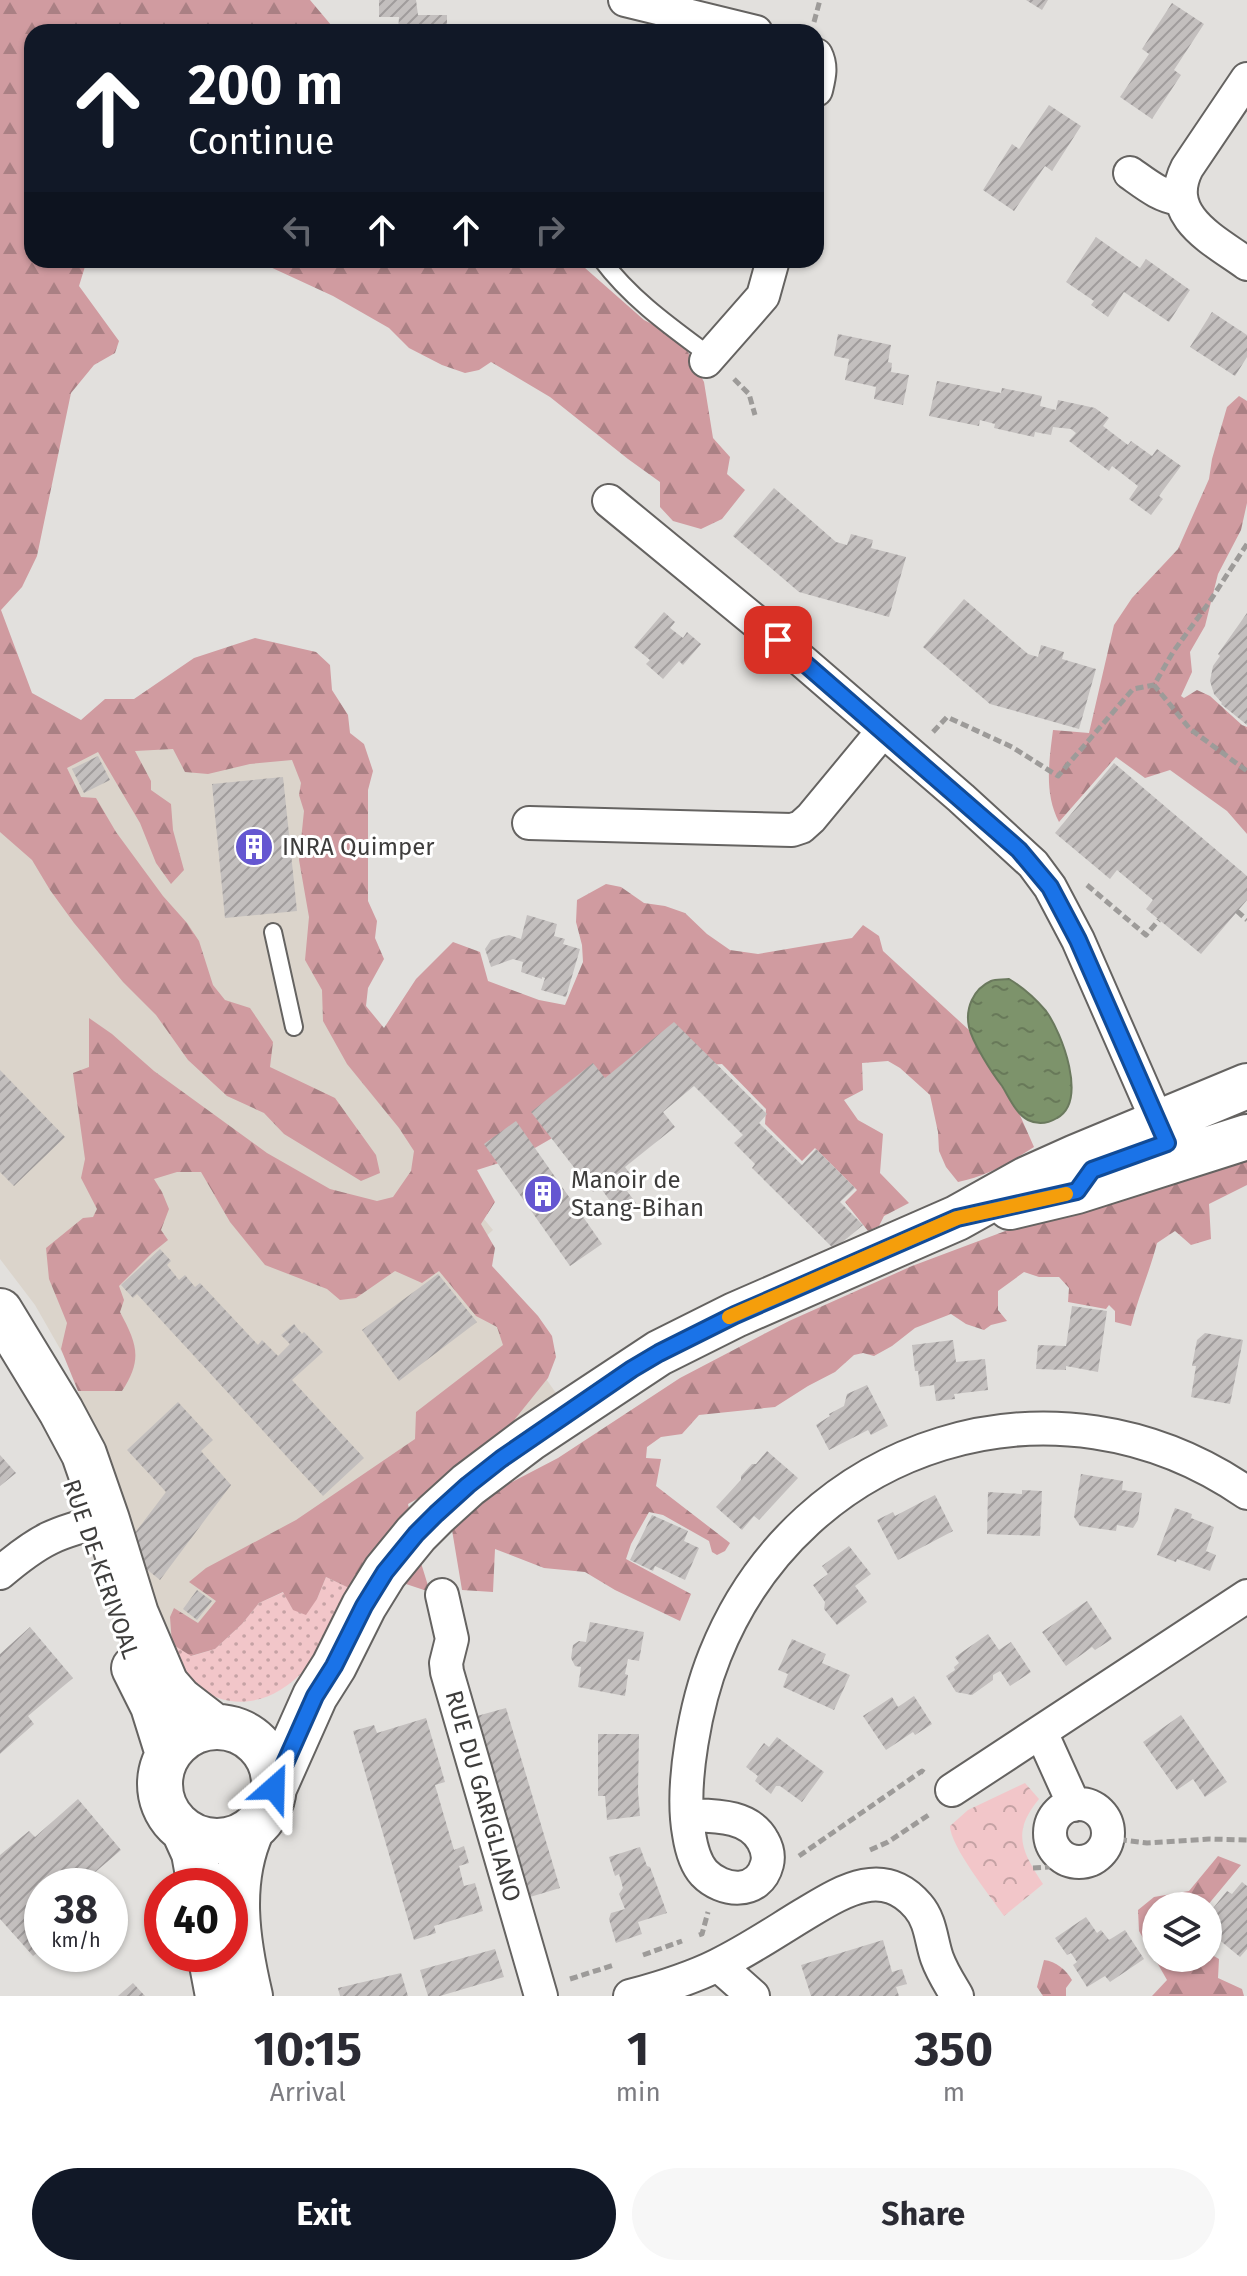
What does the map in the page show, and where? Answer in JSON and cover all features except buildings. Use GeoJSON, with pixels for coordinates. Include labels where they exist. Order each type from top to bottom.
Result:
{"type":"FeatureCollection","features":[{"type":"Feature","properties":{"kind":"street"},"geometry":{"type":"LineString","coordinates":[[625,0],[723,24]]}},
{"type":"Feature","properties":{"kind":"street"},"geometry":{"type":"LineString","coordinates":[[1247,79],[1187,168],[1181,182],[1180,199],[1190,220],[1199,229],[1247,264]]}},
{"type":"Feature","properties":{"kind":"street"},"geometry":{"type":"LineString","coordinates":[[1130,173],[1154,191],[1180,199]]}},
{"type":"Feature","properties":{"kind":"street"},"geometry":{"type":"LineString","coordinates":[[708,359],[763,296],[771,268]]}},
{"type":"Feature","properties":{"kind":"street"},"geometry":{"type":"LineString","coordinates":[[609,501],[732,601],[883,731],[1012,843],[1042,875],[1078,940],[1167,1143],[1092,1170],[1077,1191]]}},
{"type":"Feature","properties":{"kind":"street"},"geometry":{"type":"LineString","coordinates":[[529,823],[792,830],[811,818],[883,731]]}},
{"type":"Feature","properties":{"kind":"street"},"geometry":{"type":"LineString","coordinates":[[315,1696],[275,1719],[196,1730],[186,1735],[168,1754],[161,1772],[162,1798],[174,1822],[201,1839],[218,1841],[236,1838],[263,1818],[315,1696],[385,1572],[416,1534],[468,1485],[571,1410],[659,1353],[735,1315],[957,1218],[1027,1179],[1247,1086]]}},
{"type":"Feature","properties":{"kind":"street"},"geometry":{"type":"LineString","coordinates":[[957,1218],[1077,1191],[1247,1137]]}},
{"type":"Feature","properties":{"kind":"street","name":"RUE DE KERIVOAL"},"geometry":{"type":"LineString","coordinates":[[0,1311],[84,1454],[114,1622],[132,1665],[146,1687],[168,1754]]}},
{"type":"Feature","properties":{"kind":"street"},"geometry":{"type":"LineString","coordinates":[[687,1815],[723,1818],[754,1829],[761,1838],[767,1858],[764,1871],[756,1882],[750,1886],[722,1887],[700,1866],[691,1843],[687,1815],[688,1780],[705,1684],[723,1636],[749,1590],[790,1538],[818,1512],[868,1475],[903,1458],[968,1437],[1009,1430],[1063,1428],[1114,1435],[1162,1448],[1214,1471],[1247,1493]]}},
{"type":"Feature","properties":{"kind":"street"},"geometry":{"type":"LineString","coordinates":[[0,1573],[37,1543],[55,1534],[95,1523]]}},
{"type":"Feature","properties":{"kind":"street","name":"RUE DE KERIVOAL"},"geometry":{"type":"LineString","coordinates":[[95,1523],[172,1693],[225,1728]]}},
{"type":"Feature","properties":{"kind":"street","name":"RUE DU GARIGLIANO"},"geometry":{"type":"LineString","coordinates":[[442,1595],[452,1639],[447,1672],[540,1992]]}},
{"type":"Feature","properties":{"kind":"street"},"geometry":{"type":"LineString","coordinates":[[946,1799],[1041,1732],[1247,1596]]}},
{"type":"Feature","properties":{"kind":"street"},"geometry":{"type":"LineString","coordinates":[[225,1728],[251,1738],[264,1752],[272,1769],[274,1788]]}},
{"type":"Feature","properties":{"kind":"street"},"geometry":{"type":"LineString","coordinates":[[1041,1732],[1074,1805]]}},
{"type":"Feature","properties":{"kind":"street"},"geometry":{"type":"LineString","coordinates":[[1089,1806],[1101,1815],[1107,1838],[1098,1854],[1090,1860],[1047,1862],[1052,1822],[1064,1808],[1089,1806]]}},
{"type":"Feature","properties":{"kind":"street"},"geometry":{"type":"LineString","coordinates":[[250,1996],[236,1898],[242,1859],[252,1829]]}},
{"type":"Feature","properties":{"kind":"street"},"geometry":{"type":"LineString","coordinates":[[184,1831],[197,1868]]}},
{"type":"Feature","properties":{"kind":"street"},"geometry":{"type":"LineString","coordinates":[[630,1996],[683,1980],[720,1964],[840,1893],[866,1885],[900,1890],[923,1913],[940,1966],[957,1996]]}},
{"type":"Feature","properties":{"kind":"street"},"geometry":{"type":"LineString","coordinates":[[720,1964],[753,1996]]}},
{"type":"Feature","properties":{"kind":"street"},"geometry":{"type":"LineString","coordinates":[[213,1972],[218,1996]]}},
{"type":"Feature","properties":{"kind":"lane"},"geometry":{"type":"LineString","coordinates":[[608,268],[651,311],[708,359]]}},
{"type":"Feature","properties":{"kind":"lane"},"geometry":{"type":"LineString","coordinates":[[273,932],[294,1027]]}},
{"type":"Feature","properties":{"kind":"path"},"geometry":{"type":"LineString","coordinates":[[813,24],[820,0]]}},
{"type":"Feature","properties":{"kind":"path"},"geometry":{"type":"LineString","coordinates":[[708,359],[749,394],[755,415]]}},
{"type":"Feature","properties":{"kind":"path"},"geometry":{"type":"LineString","coordinates":[[911,756],[947,717],[1012,747],[1058,776],[1133,689],[1154,685],[1247,544]]}},
{"type":"Feature","properties":{"kind":"path"},"geometry":{"type":"LineString","coordinates":[[1154,685],[1190,729],[1247,771]]}},
{"type":"Feature","properties":{"kind":"path"},"geometry":{"type":"LineString","coordinates":[[1237,911],[1247,920]]}},
{"type":"Feature","properties":{"kind":"path"},"geometry":{"type":"LineString","coordinates":[[767,1858],[793,1860],[922,1771],[946,1799],[888,1842]]}},
{"type":"Feature","properties":{"kind":"path"},"geometry":{"type":"LineString","coordinates":[[1107,1838],[1147,1843],[1247,1840]]}},
{"type":"Feature","properties":{"kind":"path"},"geometry":{"type":"LineString","coordinates":[[643,1955],[702,1934],[707,1914],[722,1887]]}},
{"type":"Feature","properties":{"kind":"path"},"geometry":{"type":"LineString","coordinates":[[540,1992],[628,1960]]}},
{"type":"Feature","properties":{"kind":"shaded area"},"geometry":{"type":"Polygon","coordinates":[[[0,724],[341,726],[355,1061],[493,1230],[462,1258],[558,1396],[166,1659],[71,1368],[35,1305],[0,1259],[0,724]]]}},
{"type":"Feature","properties":{"kind":"green space"},"geometry":{"type":"Polygon","coordinates":[[[0,0],[310,0],[330,24],[24,24],[24,268],[85,268],[79,286],[119,341],[115,353],[94,365],[71,393],[37,556],[22,587],[1,610],[32,693],[81,720],[105,699],[134,699],[194,658],[255,638],[316,652],[330,665],[332,690],[348,715],[350,733],[364,744],[373,771],[368,790],[368,901],[377,921],[375,938],[384,959],[368,988],[366,1006],[384,1028],[416,979],[453,942],[480,952],[488,981],[539,1000],[565,1005],[583,962],[576,922],[577,900],[606,884],[621,887],[644,903],[685,913],[730,950],[758,954],[852,938],[863,925],[879,936],[883,951],[969,1030],[1019,1113],[1034,1147],[998,1168],[958,1182],[939,1151],[930,1095],[888,1061],[862,1063],[863,1090],[844,1100],[858,1120],[883,1134],[880,1173],[909,1203],[884,1216],[879,1226],[868,1231],[845,1202],[857,1190],[815,1148],[802,1161],[765,1124],[766,1109],[722,1064],[694,1066],[639,1088],[521,1156],[477,1170],[495,1202],[481,1224],[495,1248],[492,1266],[538,1316],[552,1336],[556,1357],[548,1378],[486,1455],[512,1482],[558,1458],[680,1378],[789,1321],[912,1266],[1091,1199],[1247,1156],[1247,1185],[1209,1204],[1211,1239],[1191,1245],[1175,1231],[1157,1243],[1131,1326],[1115,1322],[1115,1311],[1109,1305],[1106,1309],[1068,1302],[1069,1288],[1059,1277],[1039,1277],[1024,1272],[998,1291],[998,1310],[1007,1321],[984,1330],[966,1324],[951,1314],[915,1328],[874,1356],[863,1353],[854,1355],[835,1372],[775,1407],[699,1415],[682,1434],[661,1437],[647,1447],[646,1458],[661,1459],[656,1486],[730,1543],[725,1551],[717,1555],[712,1552],[709,1541],[663,1515],[649,1512],[626,1559],[691,1594],[680,1621],[585,1572],[544,1568],[495,1549],[493,1592],[462,1590],[450,1518],[426,1494],[408,1504],[430,1592],[394,1580],[374,1578],[349,1588],[326,1577],[306,1615],[293,1610],[283,1592],[259,1603],[215,1649],[191,1656],[172,1644],[170,1617],[174,1608],[198,1623],[216,1601],[189,1582],[206,1568],[296,1520],[415,1439],[416,1412],[503,1345],[497,1327],[476,1316],[439,1271],[422,1283],[395,1271],[356,1298],[340,1300],[327,1289],[265,1265],[230,1222],[201,1172],[177,1172],[154,1179],[169,1209],[161,1230],[168,1240],[119,1286],[124,1300],[120,1312],[135,1352],[129,1380],[122,1391],[78,1391],[61,1349],[67,1323],[49,1279],[46,1248],[83,1218],[93,1217],[97,1209],[81,1178],[85,1159],[73,1073],[89,1067],[89,1018],[154,1071],[267,1153],[330,1189],[377,1201],[393,1197],[411,1171],[414,1151],[347,1064],[323,1021],[322,990],[305,960],[309,917],[299,860],[304,811],[299,795],[301,783],[292,760],[250,764],[208,774],[185,772],[173,749],[135,751],[151,781],[151,790],[171,804],[173,830],[184,870],[171,884],[156,863],[140,823],[98,752],[67,768],[81,797],[96,798],[116,832],[187,923],[199,941],[213,985],[225,1000],[250,1008],[273,1042],[270,1067],[335,1098],[376,1155],[380,1173],[361,1181],[284,1134],[264,1113],[227,1096],[188,1060],[156,1015],[123,982],[74,923],[32,860],[0,832],[0,0]]]}},
{"type":"Feature","properties":{"kind":"green space"},"geometry":{"type":"Polygon","coordinates":[[[272,268],[585,268],[644,320],[681,339],[704,382],[713,438],[730,457],[727,474],[745,490],[722,519],[701,529],[673,521],[660,507],[660,482],[550,397],[491,362],[479,370],[465,373],[442,365],[409,348],[389,328],[333,296],[272,268]]]}},
{"type":"Feature","properties":{"kind":"green space"},"geometry":{"type":"Polygon","coordinates":[[[1239,396],[1247,401],[1247,503],[1241,530],[1218,574],[1205,626],[1190,652],[1192,672],[1181,696],[1184,698],[1197,690],[1210,696],[1247,727],[1247,834],[1227,811],[1170,770],[1145,778],[1116,757],[1059,822],[1049,789],[1053,730],[1089,733],[1114,625],[1132,598],[1178,549],[1209,479],[1227,407],[1239,396]]]}},
{"type":"Feature","properties":{"kind":"green space"},"geometry":{"type":"Polygon","coordinates":[[[326,1577],[349,1588],[318,1651],[305,1669],[287,1685],[268,1696],[249,1701],[229,1701],[211,1695],[195,1683],[181,1666],[172,1644],[192,1656],[215,1649],[259,1603],[284,1592],[293,1610],[317,1599],[326,1577]]]}},
{"type":"Feature","properties":{"kind":"green space"},"geometry":{"type":"Polygon","coordinates":[[[1025,1783],[1039,1799],[1025,1822],[1023,1842],[1025,1852],[1043,1884],[1004,1916],[964,1858],[950,1826],[968,1810],[1025,1783]]]}},
{"type":"Feature","properties":{"kind":"green space"},"geometry":{"type":"Polygon","coordinates":[[[1218,1856],[1241,1865],[1219,1892],[1183,1892],[1189,1891],[1218,1856]]]}},
{"type":"Feature","properties":{"kind":"green space"},"geometry":{"type":"Polygon","coordinates":[[[1142,1907],[1142,1936],[1139,1931],[1138,1910],[1142,1907]]]}},
{"type":"Feature","properties":{"kind":"green space"},"geometry":{"type":"Polygon","coordinates":[[[1044,1960],[1060,1967],[1072,1980],[1066,1988],[1066,1996],[1043,1996],[1037,1987],[1044,1960]]]}},
{"type":"Feature","properties":{"kind":"green space"},"geometry":{"type":"Polygon","coordinates":[[[1162,1972],[1218,1972],[1218,1978],[1242,1989],[1244,1996],[1152,1996],[1167,1980],[1162,1972]]]}},
{"type":"Feature","properties":{"kind":"water"},"geometry":{"type":"Polygon","coordinates":[[[1009,979],[1046,1011],[1065,1050],[1071,1097],[1066,1109],[1046,1123],[1028,1120],[1016,1110],[983,1057],[969,1027],[969,1007],[979,989],[991,981],[1009,979]]]}},
{"type":"Feature","properties":{"kind":"slow traffic"},"geometry":{"type":"LineString","coordinates":[[729,1317],[957,1218],[1066,1194]]}},
{"type":"Feature","properties":{"kind":"place","name":"INRA Quimper"},"geometry":{"type":"Point","coordinates":[254,847]}},
{"type":"Feature","properties":{"kind":"place","name":"Manoir de Stang-Bihan"},"geometry":{"type":"Point","coordinates":[543,1194]}},
{"type":"Feature","properties":{"kind":"route"},"geometry":{"type":"LineString","coordinates":[[274,1788],[315,1696],[385,1572],[436,1514],[481,1474],[529,1439],[632,1369],[735,1315],[957,1218],[1077,1191],[1092,1170],[1167,1143],[1078,940],[1042,875],[961,798],[778,640]]}}]}
